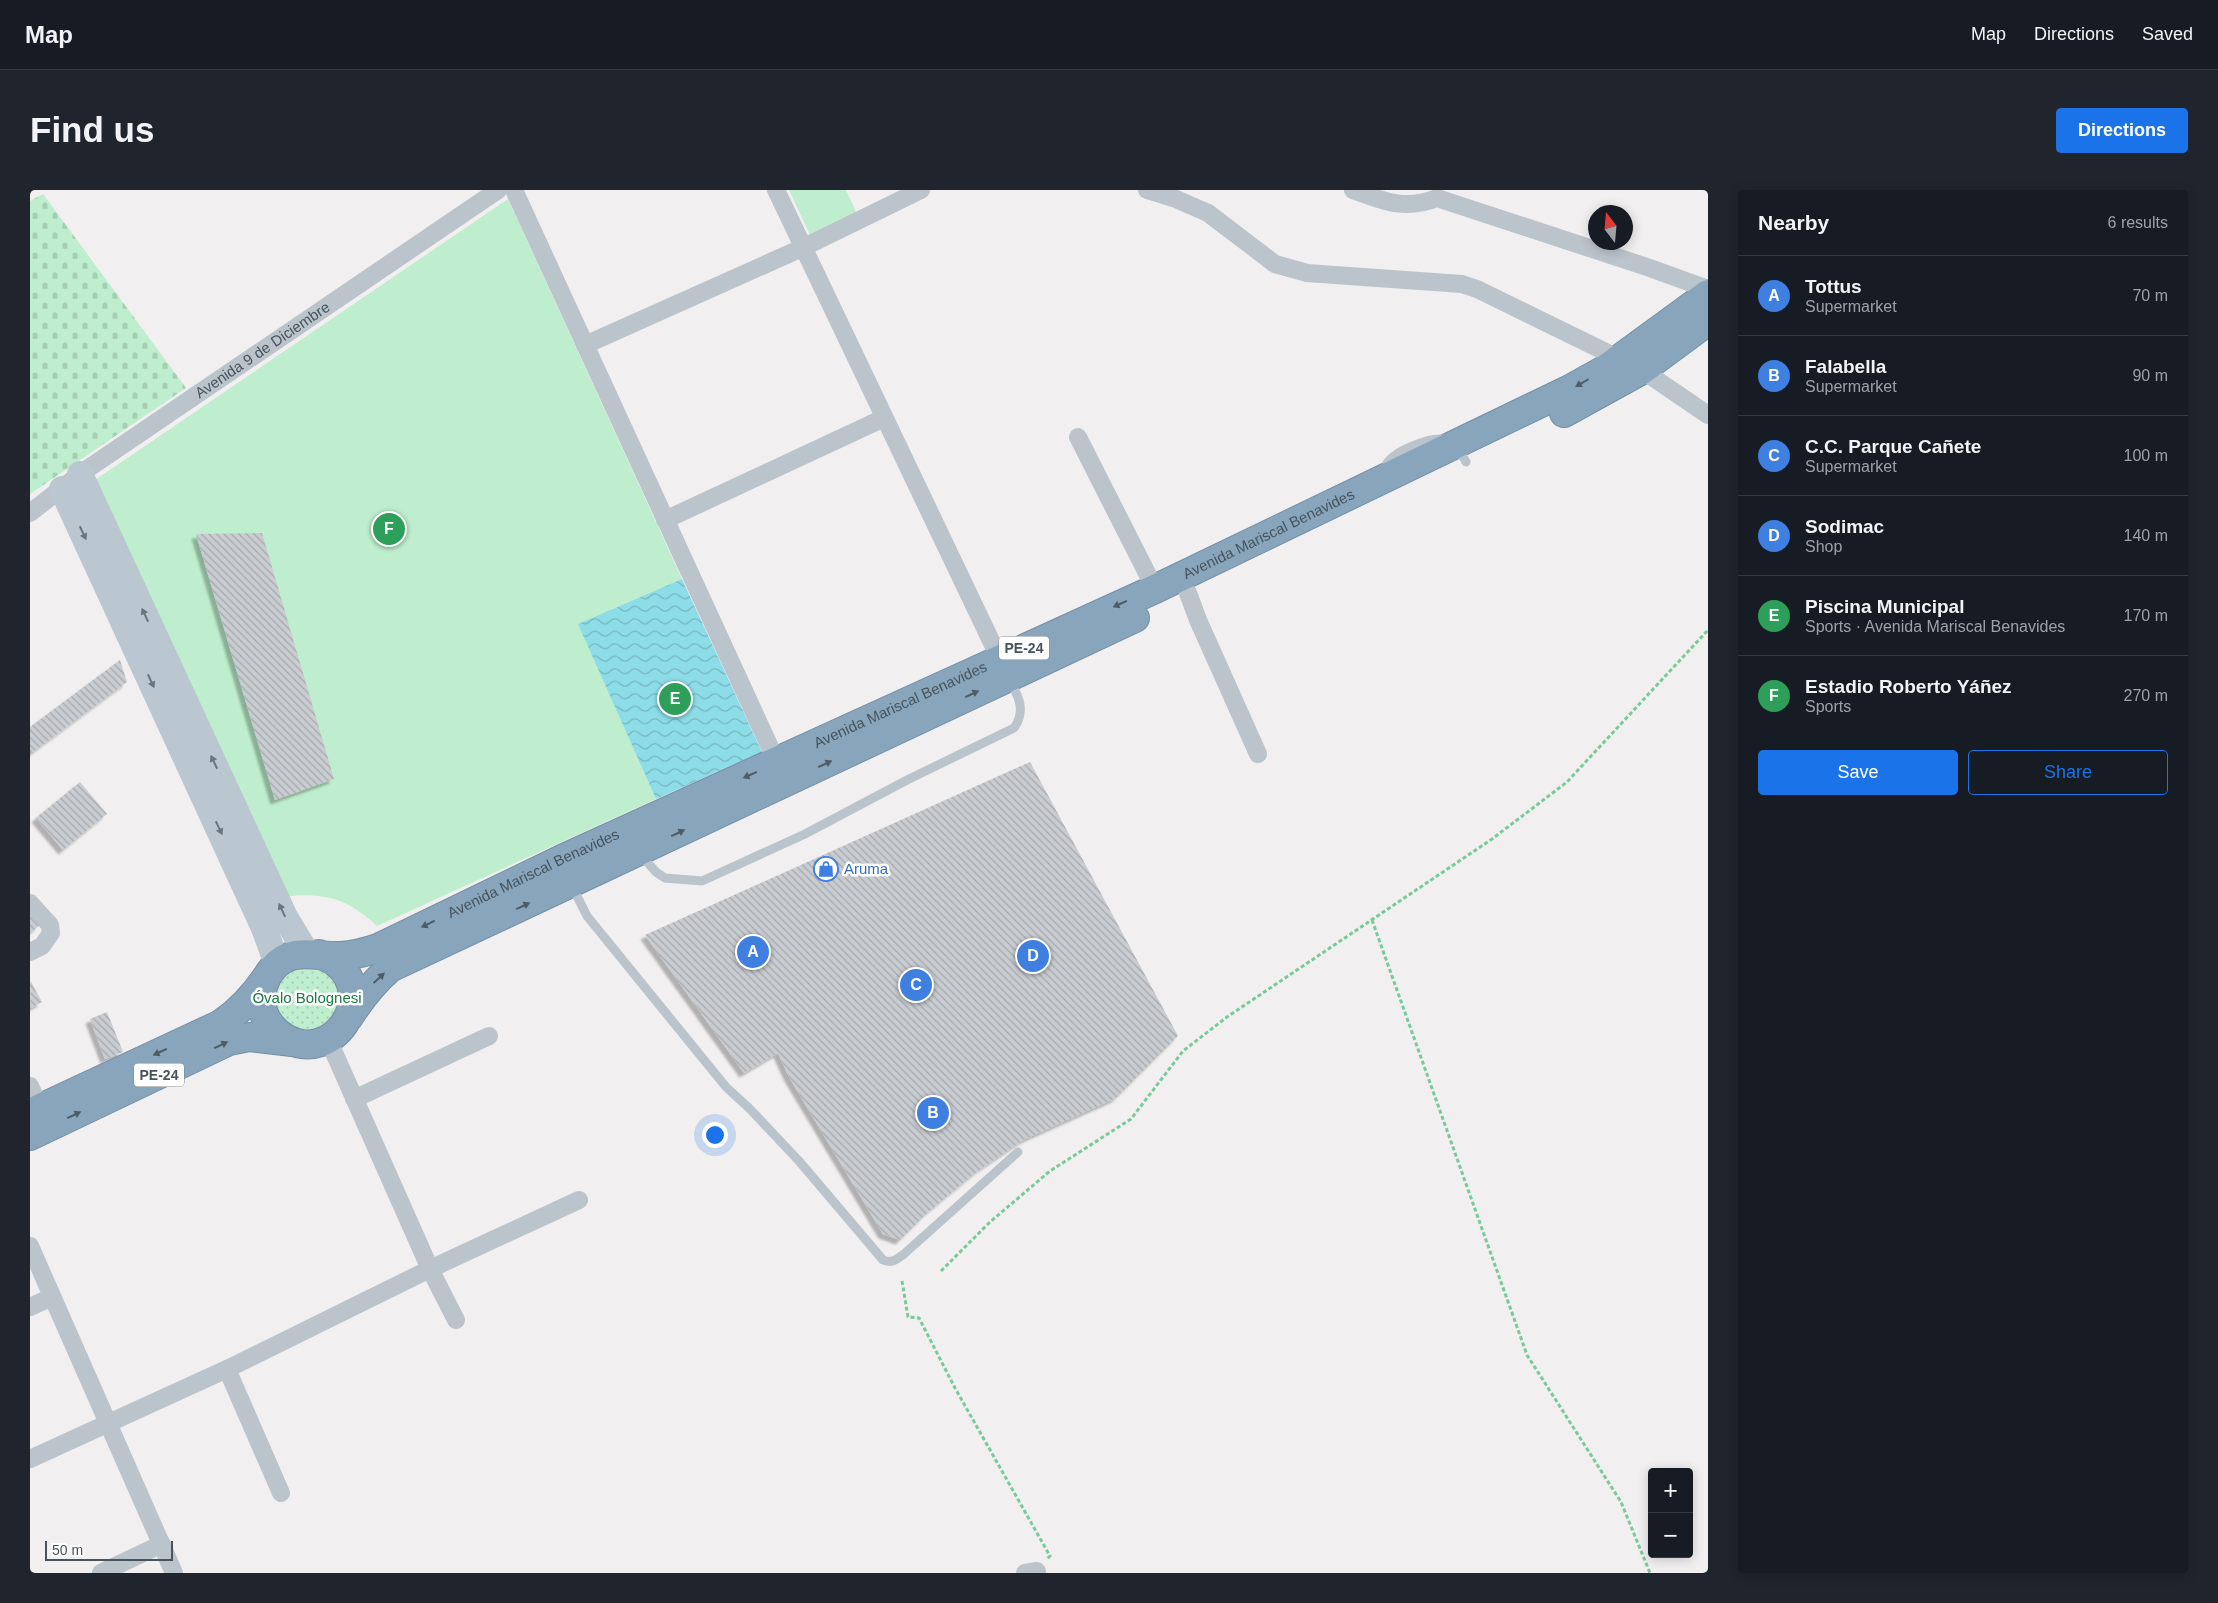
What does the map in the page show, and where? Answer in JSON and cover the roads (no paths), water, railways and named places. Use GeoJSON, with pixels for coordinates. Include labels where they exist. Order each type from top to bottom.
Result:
{"type":"FeatureCollection","features":[{"type":"Feature","properties":{"kind":"highway","name":"Avenida Mariscal Benavides"},"geometry":{"type":"LineString","coordinates":[[1658,346],[1708,294]]}},
{"type":"Feature","properties":{"kind":"highway","name":"Avenida Mariscal Benavides"},"geometry":{"type":"LineString","coordinates":[[313,953],[349,955],[378,948],[566,871],[1004,668],[1155,589],[1389,476],[1461,453],[1583,404],[1631,364],[1658,346],[1708,322]]}},
{"type":"Feature","properties":{"kind":"highway","name":"Avenida Mariscal Benavides"},"geometry":{"type":"LineString","coordinates":[[1004,668],[1188,593],[1461,453]]}},
{"type":"Feature","properties":{"kind":"highway","name":"Avenida Mariscal Benavides"},"geometry":{"type":"LineString","coordinates":[[349,1017],[374,982],[390,968],[566,871],[638,852],[781,772]]}},
{"type":"Feature","properties":{"kind":"highway"},"geometry":{"type":"LineString","coordinates":[[313,953],[337,963],[349,979],[353,998],[349,1017],[341,1030],[328,1040],[310,1044],[292,1042],[278,1034],[267,1022],[262,1006],[262,990],[272,969],[290,956],[313,953]]}},
{"type":"Feature","properties":{"kind":"highway","name":"PE-24"},"geometry":{"type":"LineString","coordinates":[[33,1102],[221,1024],[239,1011],[253,997],[272,969]]}},
{"type":"Feature","properties":{"kind":"highway","name":"PE-24"},"geometry":{"type":"LineString","coordinates":[[30,1136],[230,1041],[249,1037],[292,1042]]}},
{"type":"Feature","properties":{"kind":"street","name":"Avenida 9 de Diciembre"},"geometry":{"type":"LineString","coordinates":[[30,513],[71,482],[498,190]]}},
{"type":"Feature","properties":{"kind":"street"},"geometry":{"type":"LineString","coordinates":[[514,190],[781,772]]}},
{"type":"Feature","properties":{"kind":"street"},"geometry":{"type":"LineString","coordinates":[[776,190],[802,248],[1004,668]]}},
{"type":"Feature","properties":{"kind":"street"},"geometry":{"type":"LineString","coordinates":[[585,345],[802,248],[921,190]]}},
{"type":"Feature","properties":{"kind":"street"},"geometry":{"type":"LineString","coordinates":[[1147,190],[1176,199],[1208,213],[1275,264],[1307,273],[1462,284],[1477,289],[1631,364],[1708,415]]}},
{"type":"Feature","properties":{"kind":"street"},"geometry":{"type":"LineString","coordinates":[[1353,190],[1387,202],[1414,205],[1440,194],[1708,290]]}},
{"type":"Feature","properties":{"kind":"street"},"geometry":{"type":"LineString","coordinates":[[665,520],[884,418]]}},
{"type":"Feature","properties":{"kind":"street"},"geometry":{"type":"LineString","coordinates":[[1078,437],[1155,589]]}},
{"type":"Feature","properties":{"kind":"street"},"geometry":{"type":"LineString","coordinates":[[71,482],[285,917],[313,953]]}},
{"type":"Feature","properties":{"kind":"street"},"geometry":{"type":"LineString","coordinates":[[71,482],[264,928],[272,969]]}},
{"type":"Feature","properties":{"kind":"street"},"geometry":{"type":"LineString","coordinates":[[1188,593],[1198,620],[1258,754]]}},
{"type":"Feature","properties":{"kind":"street"},"geometry":{"type":"LineString","coordinates":[[30,902],[50,925],[51,933],[42,946],[30,952]]}},
{"type":"Feature","properties":{"kind":"street"},"geometry":{"type":"LineString","coordinates":[[354,1099],[489,1036]]}},
{"type":"Feature","properties":{"kind":"street"},"geometry":{"type":"LineString","coordinates":[[328,1040],[430,1269],[456,1320]]}},
{"type":"Feature","properties":{"kind":"street"},"geometry":{"type":"LineString","coordinates":[[30,1459],[227,1369],[430,1269],[579,1200]]}},
{"type":"Feature","properties":{"kind":"street"},"geometry":{"type":"LineString","coordinates":[[30,1246],[174,1573]]}},
{"type":"Feature","properties":{"kind":"street"},"geometry":{"type":"LineString","coordinates":[[30,1307],[52,1297]]}},
{"type":"Feature","properties":{"kind":"street"},"geometry":{"type":"LineString","coordinates":[[227,1369],[281,1493]]}},
{"type":"Feature","properties":{"kind":"street"},"geometry":{"type":"LineString","coordinates":[[101,1573],[162,1544]]}},
{"type":"Feature","properties":{"kind":"lane"},"geometry":{"type":"LineString","coordinates":[[638,852],[656,872],[665,878],[702,881],[805,834],[909,779],[1014,728],[1020,720],[1020,698],[1004,668]]}},
{"type":"Feature","properties":{"kind":"lane"},"geometry":{"type":"LineString","coordinates":[[566,871],[587,916],[726,1087],[800,1160],[883,1260],[895,1261],[904,1254],[1018,1152]]}},
{"type":"Feature","properties":{"kind":"water"},"geometry":{"type":"Polygon","coordinates":[[[682,579],[762,752],[656,799],[578,624],[682,579]]]}},
{"type":"Feature","properties":{"kind":"place","name":"Estadio Roberto Yáñez"},"geometry":{"type":"Point","coordinates":[389,529]}},
{"type":"Feature","properties":{"kind":"place","name":"Piscina Municipal"},"geometry":{"type":"Point","coordinates":[675,699]}},
{"type":"Feature","properties":{"kind":"place","name":"Aruma"},"geometry":{"type":"Point","coordinates":[826,869]}},
{"type":"Feature","properties":{"kind":"place","name":"Tottus"},"geometry":{"type":"Point","coordinates":[753,952]}},
{"type":"Feature","properties":{"kind":"place","name":"Sodimac"},"geometry":{"type":"Point","coordinates":[1033,956]}},
{"type":"Feature","properties":{"kind":"place","name":"C.C. Parque Cañete"},"geometry":{"type":"Point","coordinates":[916,985]}},
{"type":"Feature","properties":{"kind":"place","name":"Falabella"},"geometry":{"type":"Point","coordinates":[933,1113]}},
{"type":"Feature","properties":{"kind":"park label","name":"Óvalo Bolognesi"},"geometry":{"type":"Point","coordinates":[307,998]}}]}
